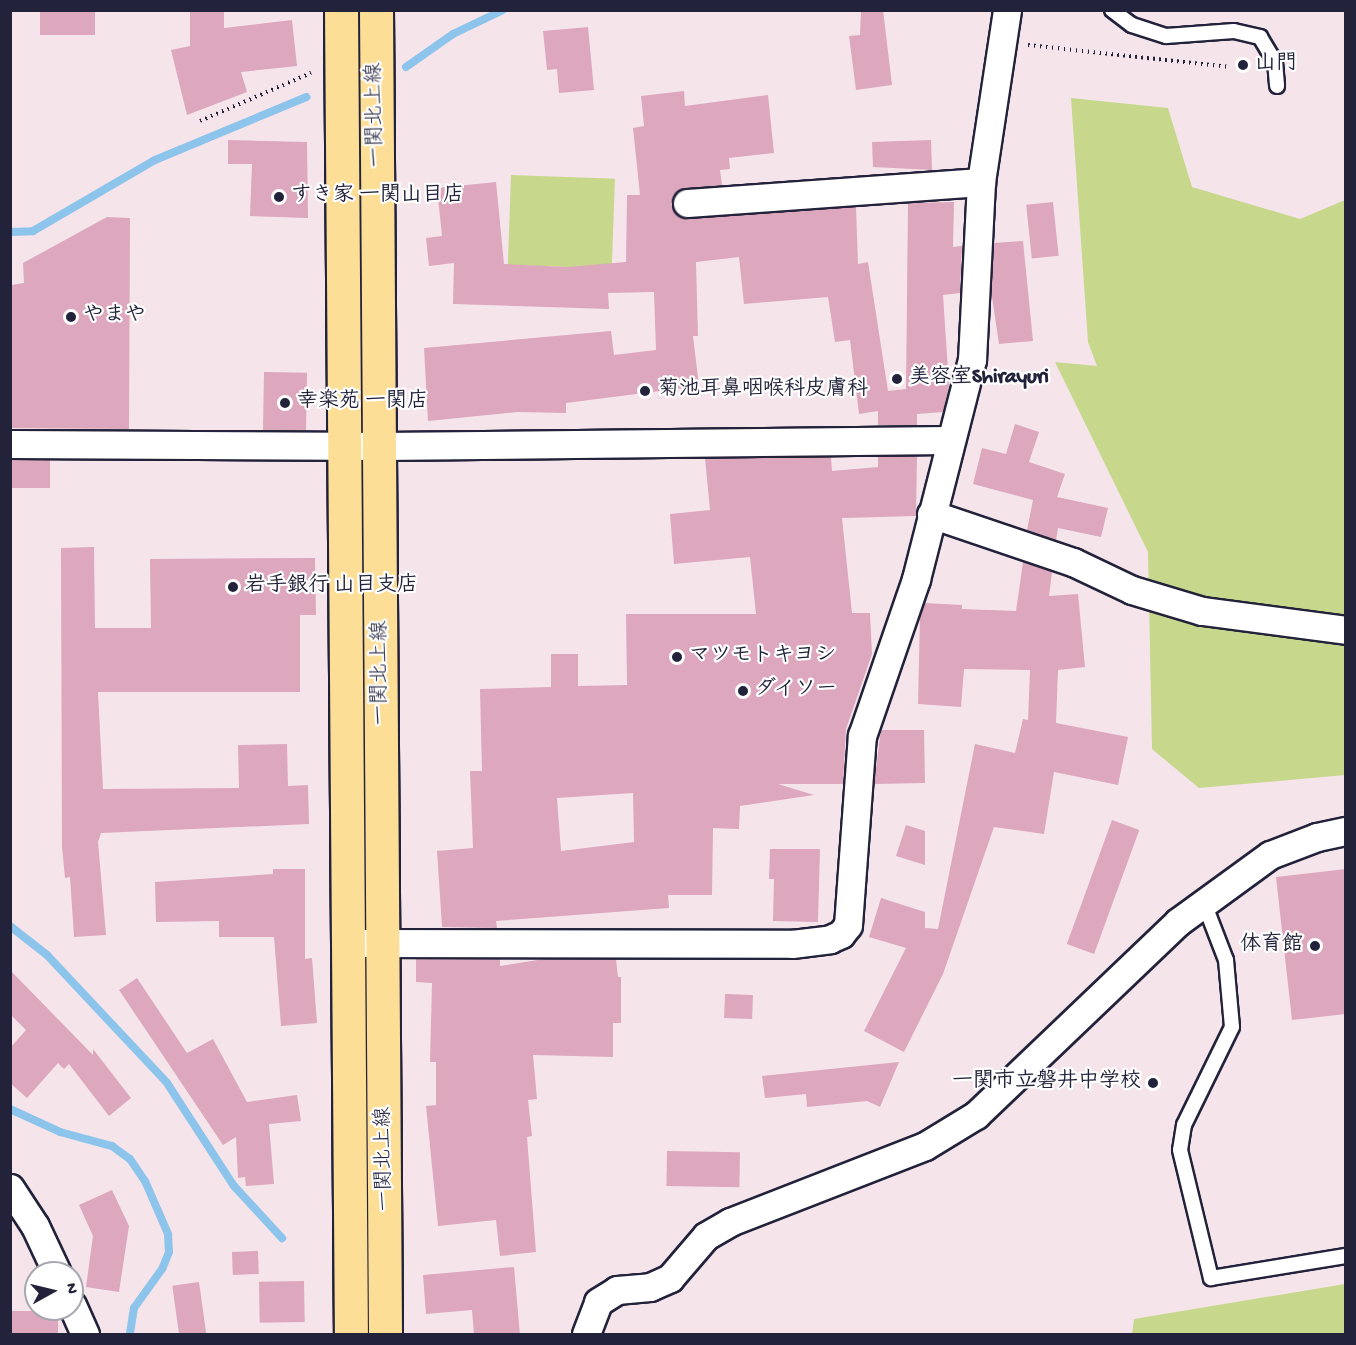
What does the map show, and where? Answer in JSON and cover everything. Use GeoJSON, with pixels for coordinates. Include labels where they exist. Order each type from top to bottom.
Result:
{"type":"FeatureCollection","features":[{"type":"Feature","properties":{"kind":"main road","name":"一関北上線"},"geometry":{"type":"LineString","coordinates":[[341,10],[347,445],[351,1335]]}},
{"type":"Feature","properties":{"kind":"main road","name":"一関北上線"},"geometry":{"type":"LineString","coordinates":[[376,10],[381,446],[385,1335]]}},
{"type":"Feature","properties":{"kind":"street"},"geometry":{"type":"LineString","coordinates":[[348,944],[384,942],[792,944],[841,934],[852,914],[862,735],[878,679],[916,579],[949,440],[972,360],[981,182],[1004,42],[1007,10]]}},
{"type":"Feature","properties":{"kind":"street"},"geometry":{"type":"LineString","coordinates":[[687,203],[981,182]]}},
{"type":"Feature","properties":{"kind":"street"},"geometry":{"type":"LineString","coordinates":[[10,444],[381,446],[949,440]]}},
{"type":"Feature","properties":{"kind":"street"},"geometry":{"type":"LineString","coordinates":[[931,514],[1073,562],[1132,590],[1202,611],[1346,630]]}},
{"type":"Feature","properties":{"kind":"street"},"geometry":{"type":"LineString","coordinates":[[586,1335],[598,1302],[617,1290],[650,1287],[670,1278],[706,1236],[730,1222],[924,1146],[976,1115],[1178,922],[1270,855],[1317,837],[1346,831]]}},
{"type":"Feature","properties":{"kind":"street"},"geometry":{"type":"LineString","coordinates":[[10,1188],[35,1226],[51,1261]]}},
{"type":"Feature","properties":{"kind":"street"},"geometry":{"type":"LineString","coordinates":[[79,1321],[85,1335]]}},
{"type":"Feature","properties":{"kind":"lane"},"geometry":{"type":"LineString","coordinates":[[1112,10],[1132,26],[1166,36],[1234,31],[1260,38],[1275,62],[1277,86]]}},
{"type":"Feature","properties":{"kind":"lane"},"geometry":{"type":"LineString","coordinates":[[1204,903],[1226,960],[1232,1027],[1184,1125],[1180,1150],[1211,1278],[1346,1256]]}},
{"type":"Feature","properties":{"kind":"path"},"geometry":{"type":"LineString","coordinates":[[1004,42],[1230,67]]}},
{"type":"Feature","properties":{"kind":"path"},"geometry":{"type":"LineString","coordinates":[[200,122],[320,70]]}},
{"type":"Feature","properties":{"kind":"green space"},"geometry":{"type":"Polygon","coordinates":[[[1071,98],[1168,108],[1192,187],[1300,219],[1345,200],[1345,775],[1199,788],[1152,749],[1148,552],[1055,362],[1097,366],[1088,342],[1071,98]]]}},
{"type":"Feature","properties":{"kind":"green space"},"geometry":{"type":"Polygon","coordinates":[[[511,175],[615,179],[612,269],[508,265],[511,175]]]}},
{"type":"Feature","properties":{"kind":"green space"},"geometry":{"type":"Polygon","coordinates":[[[1345,1284],[1345,1334],[1132,1334],[1134,1319],[1345,1284]]]}},
{"type":"Feature","properties":{"kind":"building"},"geometry":{"type":"Polygon","coordinates":[[[40,10],[95,10],[95,35],[40,35],[40,10]]]}},
{"type":"Feature","properties":{"kind":"building"},"geometry":{"type":"Polygon","coordinates":[[[190,10],[224,10],[224,28],[292,20],[297,66],[241,72],[247,92],[187,115],[171,50],[190,46],[190,10]]]}},
{"type":"Feature","properties":{"kind":"building"},"geometry":{"type":"Polygon","coordinates":[[[861,10],[883,10],[892,85],[856,90],[849,36],[860,35],[861,10]]]}},
{"type":"Feature","properties":{"kind":"building"},"geometry":{"type":"Polygon","coordinates":[[[588,27],[594,90],[559,93],[557,69],[547,70],[543,31],[588,27]]]}},
{"type":"Feature","properties":{"kind":"building"},"geometry":{"type":"Polygon","coordinates":[[[684,91],[685,106],[768,95],[774,153],[729,158],[730,169],[720,170],[722,185],[679,190],[671,204],[680,217],[856,207],[858,264],[868,262],[888,391],[906,389],[908,203],[954,202],[953,247],[962,246],[960,293],[943,295],[949,386],[943,412],[917,414],[917,425],[878,425],[878,411],[859,414],[850,340],[835,342],[828,297],[744,304],[739,257],[696,262],[698,336],[693,336],[699,386],[566,403],[566,413],[518,412],[428,421],[424,348],[611,331],[614,355],[656,350],[654,292],[608,293],[609,309],[453,304],[454,263],[429,266],[426,238],[442,236],[437,188],[496,182],[504,264],[567,267],[626,262],[627,195],[640,195],[633,128],[644,126],[641,96],[684,91]]]}},
{"type":"Feature","properties":{"kind":"building"},"geometry":{"type":"Polygon","coordinates":[[[228,140],[307,142],[308,218],[250,216],[252,164],[228,164],[228,140]]]}},
{"type":"Feature","properties":{"kind":"building"},"geometry":{"type":"Polygon","coordinates":[[[931,140],[932,170],[873,167],[872,142],[931,140]]]}},
{"type":"Feature","properties":{"kind":"building"},"geometry":{"type":"Polygon","coordinates":[[[1053,202],[1059,256],[1032,259],[1026,205],[1053,202]]]}},
{"type":"Feature","properties":{"kind":"building","name":"やまや"},"geometry":{"type":"Polygon","coordinates":[[[107,217],[130,218],[129,429],[10,428],[12,285],[24,283],[23,263],[107,217]]]}},
{"type":"Feature","properties":{"kind":"building"},"geometry":{"type":"Polygon","coordinates":[[[1023,241],[1033,341],[999,344],[991,290],[994,243],[1023,241]]]}},
{"type":"Feature","properties":{"kind":"building","name":"幸楽苑 一関店"},"geometry":{"type":"Polygon","coordinates":[[[264,372],[307,373],[306,431],[263,430],[264,372]]]}},
{"type":"Feature","properties":{"kind":"building"},"geometry":{"type":"Polygon","coordinates":[[[1015,424],[1039,432],[1029,462],[1065,474],[1057,497],[1108,508],[1101,537],[1058,528],[1056,540],[1027,530],[1033,500],[973,484],[982,448],[1006,454],[1015,424]]]}},
{"type":"Feature","properties":{"kind":"building"},"geometry":{"type":"Polygon","coordinates":[[[917,456],[916,516],[842,518],[852,613],[870,613],[872,654],[846,729],[843,784],[778,784],[814,795],[740,806],[739,829],[713,828],[712,895],[668,895],[669,908],[496,921],[497,928],[442,927],[437,851],[473,848],[470,771],[482,771],[480,689],[551,687],[551,654],[578,654],[578,686],[627,685],[626,614],[756,614],[750,557],[674,564],[670,514],[710,510],[705,458],[831,457],[832,471],[878,467],[878,457],[917,456]],[[633,793],[557,798],[561,851],[634,842],[633,793]]]}},
{"type":"Feature","properties":{"kind":"building"},"geometry":{"type":"Polygon","coordinates":[[[10,460],[50,460],[50,488],[10,488],[10,460]]]}},
{"type":"Feature","properties":{"kind":"building"},"geometry":{"type":"Polygon","coordinates":[[[94,547],[95,628],[151,628],[150,559],[315,558],[316,615],[300,615],[300,692],[98,692],[103,789],[239,788],[238,745],[287,744],[288,786],[308,785],[309,824],[101,833],[98,842],[106,935],[74,937],[70,877],[65,878],[62,847],[61,548],[94,547]]]}},
{"type":"Feature","properties":{"kind":"building"},"geometry":{"type":"Polygon","coordinates":[[[1023,562],[1052,572],[1049,596],[1078,594],[1085,667],[1058,670],[1056,723],[1128,737],[1118,785],[1054,772],[1044,834],[994,827],[943,974],[904,1052],[864,1031],[906,948],[869,937],[881,898],[925,912],[925,928],[938,929],[975,744],[1015,753],[1023,719],[1028,720],[1030,670],[964,669],[961,707],[918,704],[920,615],[924,603],[962,605],[962,609],[1016,611],[1023,562]]]}},
{"type":"Feature","properties":{"kind":"building"},"geometry":{"type":"Polygon","coordinates":[[[881,730],[924,730],[925,783],[874,784],[881,730]]]}},
{"type":"Feature","properties":{"kind":"building"},"geometry":{"type":"Polygon","coordinates":[[[1112,820],[1139,830],[1094,954],[1067,944],[1112,820]]]}},
{"type":"Feature","properties":{"kind":"building"},"geometry":{"type":"Polygon","coordinates":[[[906,825],[925,831],[925,865],[896,856],[906,825]]]}},
{"type":"Feature","properties":{"kind":"building"},"geometry":{"type":"Polygon","coordinates":[[[770,849],[820,849],[818,922],[773,921],[774,879],[769,879],[770,849]]]}},
{"type":"Feature","properties":{"kind":"building"},"geometry":{"type":"Polygon","coordinates":[[[273,869],[305,869],[305,959],[312,958],[317,1023],[281,1026],[274,937],[219,937],[219,921],[156,922],[155,882],[273,874],[273,869]]]}},
{"type":"Feature","properties":{"kind":"building","name":"体育館"},"geometry":{"type":"Polygon","coordinates":[[[1346,869],[1346,1014],[1292,1020],[1276,877],[1346,869]]]}},
{"type":"Feature","properties":{"kind":"building"},"geometry":{"type":"Polygon","coordinates":[[[416,959],[500,959],[500,966],[544,959],[616,959],[618,977],[621,977],[621,1023],[613,1023],[613,1057],[533,1055],[537,1099],[528,1100],[532,1136],[527,1137],[536,1252],[500,1256],[496,1220],[438,1226],[426,1106],[436,1105],[436,1062],[430,1062],[432,983],[416,982],[416,959]]]}},
{"type":"Feature","properties":{"kind":"building"},"geometry":{"type":"Polygon","coordinates":[[[10,970],[93,1055],[93,1049],[131,1098],[109,1116],[69,1064],[64,1069],[58,1063],[27,1098],[10,1083],[10,1048],[26,1030],[10,1014],[10,970]]]}},
{"type":"Feature","properties":{"kind":"building"},"geometry":{"type":"Polygon","coordinates":[[[137,978],[187,1053],[213,1039],[247,1102],[297,1095],[301,1121],[269,1124],[274,1184],[246,1186],[245,1177],[238,1178],[236,1137],[223,1145],[119,990],[137,978]]]}},
{"type":"Feature","properties":{"kind":"building"},"geometry":{"type":"Polygon","coordinates":[[[725,994],[753,995],[752,1019],[724,1018],[725,994]]]}},
{"type":"Feature","properties":{"kind":"building"},"geometry":{"type":"Polygon","coordinates":[[[899,1062],[880,1107],[867,1101],[807,1107],[806,1094],[765,1098],[762,1076],[899,1062]]]}},
{"type":"Feature","properties":{"kind":"building"},"geometry":{"type":"Polygon","coordinates":[[[667,1151],[740,1152],[739,1187],[666,1186],[667,1151]]]}},
{"type":"Feature","properties":{"kind":"building"},"geometry":{"type":"Polygon","coordinates":[[[112,1190],[129,1226],[119,1292],[86,1287],[93,1236],[79,1205],[112,1190]]]}},
{"type":"Feature","properties":{"kind":"building"},"geometry":{"type":"Polygon","coordinates":[[[258,1251],[259,1274],[233,1275],[232,1252],[258,1251]]]}},
{"type":"Feature","properties":{"kind":"building"},"geometry":{"type":"Polygon","coordinates":[[[514,1267],[520,1335],[474,1335],[472,1310],[426,1314],[423,1275],[514,1267]]]}},
{"type":"Feature","properties":{"kind":"building"},"geometry":{"type":"Polygon","coordinates":[[[304,1281],[305,1322],[260,1323],[259,1282],[304,1281]]]}},
{"type":"Feature","properties":{"kind":"building"},"geometry":{"type":"Polygon","coordinates":[[[199,1282],[206,1334],[179,1334],[172,1286],[199,1282]]]}},
{"type":"Feature","properties":{"kind":"building"},"geometry":{"type":"Polygon","coordinates":[[[10,1311],[24,1311],[24,1321],[58,1321],[58,1334],[10,1334],[10,1311]]]}},
{"type":"Feature","properties":{"kind":"waterway"},"geometry":{"type":"LineString","coordinates":[[406,67],[453,34],[503,10]]}},
{"type":"Feature","properties":{"kind":"waterway"},"geometry":{"type":"LineString","coordinates":[[10,232],[33,231],[155,160],[306,97]]}},
{"type":"Feature","properties":{"kind":"waterway"},"geometry":{"type":"LineString","coordinates":[[10,926],[47,955],[167,1083],[234,1186],[282,1238]]}},
{"type":"Feature","properties":{"kind":"waterway"},"geometry":{"type":"LineString","coordinates":[[10,1109],[60,1132],[112,1146],[130,1159],[145,1181],[168,1234],[169,1252],[162,1269],[134,1308],[130,1334]]}},
{"type":"Feature","properties":{"kind":"place","name":"山門"},"geometry":{"type":"Point","coordinates":[1243,65]}},
{"type":"Feature","properties":{"kind":"place","name":"すき家 一関山目店"},"geometry":{"type":"Point","coordinates":[279,197]}},
{"type":"Feature","properties":{"kind":"place","name":"やまや"},"geometry":{"type":"Point","coordinates":[71,317]}},
{"type":"Feature","properties":{"kind":"place","name":"美容室Shirayuri"},"geometry":{"type":"Point","coordinates":[897,379]}},
{"type":"Feature","properties":{"kind":"place","name":"菊池耳鼻咽喉科皮膚科"},"geometry":{"type":"Point","coordinates":[645,391]}},
{"type":"Feature","properties":{"kind":"place","name":"幸楽苑 一関店"},"geometry":{"type":"Point","coordinates":[285,403]}},
{"type":"Feature","properties":{"kind":"place","name":"岩手銀行 山目支店"},"geometry":{"type":"Point","coordinates":[233,587]}},
{"type":"Feature","properties":{"kind":"place","name":"マツモトキヨシ"},"geometry":{"type":"Point","coordinates":[677,657]}},
{"type":"Feature","properties":{"kind":"place","name":"ダイソー"},"geometry":{"type":"Point","coordinates":[743,691]}},
{"type":"Feature","properties":{"kind":"place","name":"体育館"},"geometry":{"type":"Point","coordinates":[1315,946]}},
{"type":"Feature","properties":{"kind":"place","name":"一関市立磐井中学校"},"geometry":{"type":"Point","coordinates":[1153,1083]}}]}
